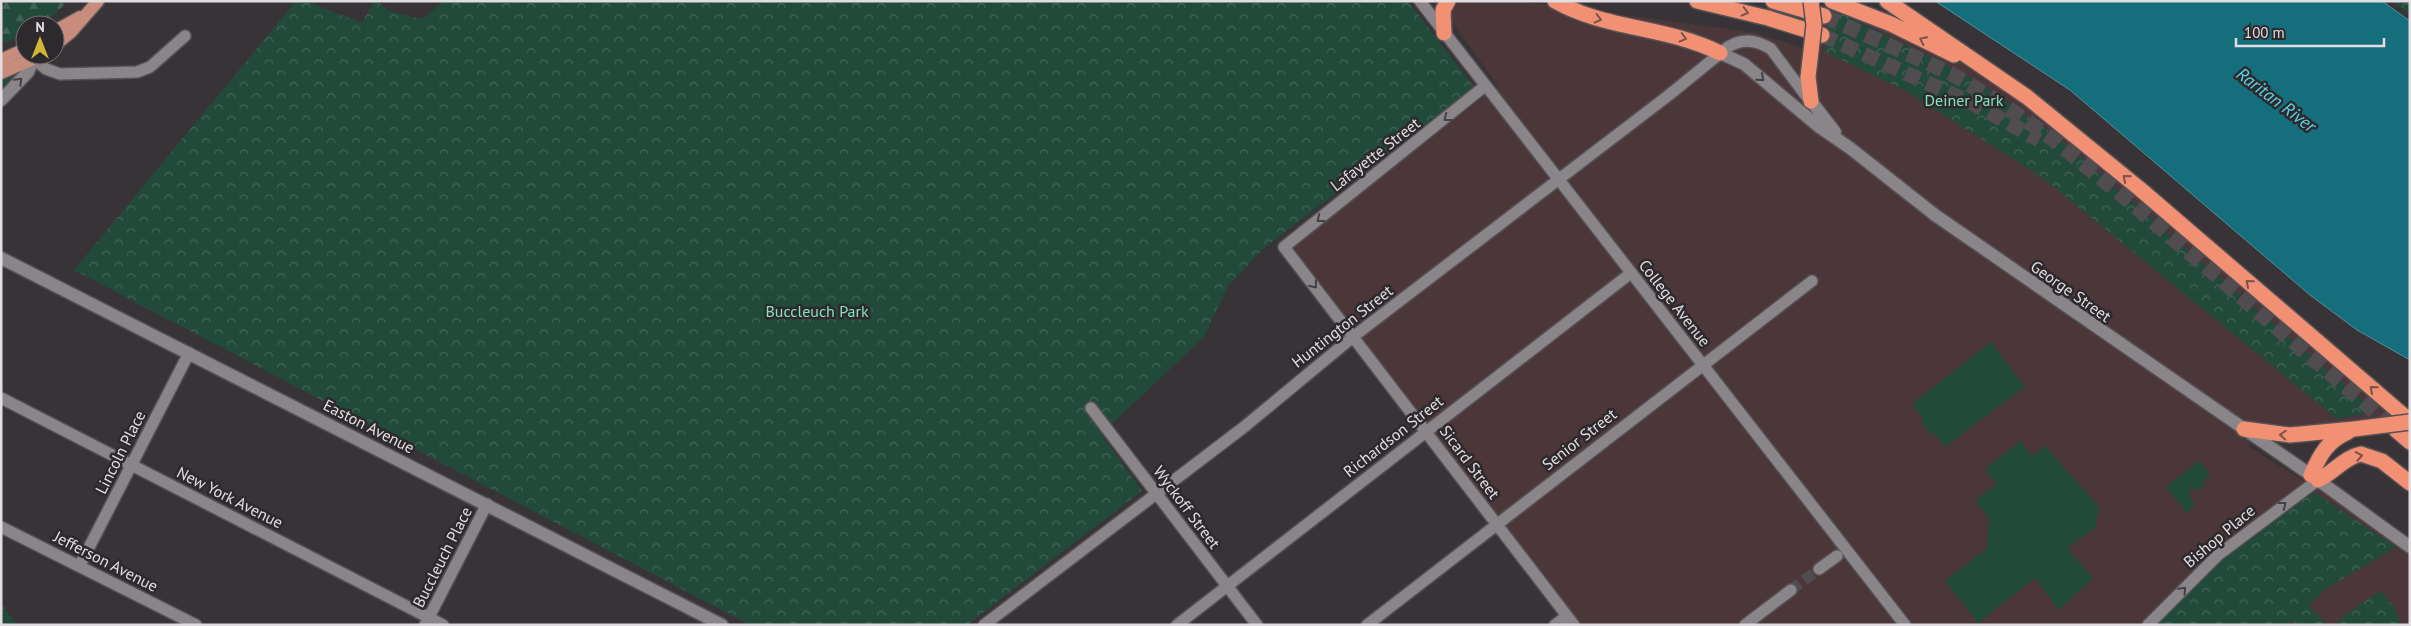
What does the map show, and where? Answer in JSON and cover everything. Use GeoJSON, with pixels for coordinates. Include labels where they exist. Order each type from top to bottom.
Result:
{"type":"FeatureCollection","features":[{"type":"Feature","properties":{"kind":"highway"},"geometry":{"type":"LineString","coordinates":[[1444,33],[1443,10],[1448,1]]}},
{"type":"Feature","properties":{"kind":"highway"},"geometry":{"type":"LineString","coordinates":[[1555,1],[1587,16],[1688,38],[1720,53]]}},
{"type":"Feature","properties":{"kind":"highway"},"geometry":{"type":"LineString","coordinates":[[1697,1],[1768,18],[1822,34]]}},
{"type":"Feature","properties":{"kind":"highway"},"geometry":{"type":"LineString","coordinates":[[1773,1],[1824,16]]}},
{"type":"Feature","properties":{"kind":"highway"},"geometry":{"type":"LineString","coordinates":[[1811,1],[1814,25],[1808,77],[1811,101]]}},
{"type":"Feature","properties":{"kind":"highway"},"geometry":{"type":"LineString","coordinates":[[1832,1],[1891,24],[1968,62],[2027,97]]}},
{"type":"Feature","properties":{"kind":"highway"},"geometry":{"type":"LineString","coordinates":[[1887,1],[2027,97],[2140,190],[2410,421]]}},
{"type":"Feature","properties":{"kind":"highway"},"geometry":{"type":"LineString","coordinates":[[2244,429],[2282,435],[2325,438],[2354,429],[2410,421]]}},
{"type":"Feature","properties":{"kind":"highway"},"geometry":{"type":"LineString","coordinates":[[2396,430],[2410,442]]}},
{"type":"Feature","properties":{"kind":"highway"},"geometry":{"type":"LineString","coordinates":[[2314,478],[2325,438]]}},
{"type":"Feature","properties":{"kind":"highway"},"geometry":{"type":"LineString","coordinates":[[2314,478],[2332,472],[2349,458],[2361,454],[2382,461],[2410,483]]}},
{"type":"Feature","properties":{"kind":"main road"},"geometry":{"type":"LineString","coordinates":[[65,37],[98,1]]}},
{"type":"Feature","properties":{"kind":"main road"},"geometry":{"type":"LineString","coordinates":[[65,25],[84,15]]}},
{"type":"Feature","properties":{"kind":"main road"},"geometry":{"type":"LineString","coordinates":[[1,60],[15,57]]}},
{"type":"Feature","properties":{"kind":"main road"},"geometry":{"type":"LineString","coordinates":[[1,73],[15,64]]}},
{"type":"Feature","properties":{"kind":"street","name":"College Avenue"},"geometry":{"type":"LineString","coordinates":[[1420,1],[1484,86],[1905,625]]}},
{"type":"Feature","properties":{"kind":"street"},"geometry":{"type":"LineString","coordinates":[[41,65],[46,69],[60,74],[137,72],[150,67],[185,36]]}},
{"type":"Feature","properties":{"kind":"street","name":"Huntington Street"},"geometry":{"type":"LineString","coordinates":[[984,625],[1244,427],[1354,336],[1734,43],[1749,41],[1764,44],[1778,56],[1811,101]]}},
{"type":"Feature","properties":{"kind":"street","name":"George Street"},"geometry":{"type":"LineString","coordinates":[[1720,53],[1744,64],[1818,126],[1850,148],[1935,215],[2314,478],[2410,548]]}},
{"type":"Feature","properties":{"kind":"street"},"geometry":{"type":"LineString","coordinates":[[1,100],[28,72],[28,65]]}},
{"type":"Feature","properties":{"kind":"street","name":"Lafayette Street"},"geometry":{"type":"LineString","coordinates":[[1284,247],[1484,86]]}},
{"type":"Feature","properties":{"kind":"street"},"geometry":{"type":"LineString","coordinates":[[1811,101],[1821,116],[1850,148]]}},
{"type":"Feature","properties":{"kind":"street","name":"Sicard Street"},"geometry":{"type":"LineString","coordinates":[[1284,247],[1571,620]]}},
{"type":"Feature","properties":{"kind":"street","name":"Easton Avenue"},"geometry":{"type":"LineString","coordinates":[[1,258],[722,625]]}},
{"type":"Feature","properties":{"kind":"street","name":"Richardson Street"},"geometry":{"type":"LineString","coordinates":[[1177,625],[1631,273]]}},
{"type":"Feature","properties":{"kind":"street","name":"Senior Street"},"geometry":{"type":"LineString","coordinates":[[1367,625],[1496,523],[1812,281]]}},
{"type":"Feature","properties":{"kind":"street","name":"Lincoln Place"},"geometry":{"type":"LineString","coordinates":[[80,566],[189,353]]}},
{"type":"Feature","properties":{"kind":"street","name":"New York Avenue"},"geometry":{"type":"LineString","coordinates":[[1,398],[427,621],[443,625]]}},
{"type":"Feature","properties":{"kind":"street","name":"Wyckoff Street"},"geometry":{"type":"LineString","coordinates":[[1091,408],[1257,625]]}},
{"type":"Feature","properties":{"kind":"street","name":"Bishop Place"},"geometry":{"type":"LineString","coordinates":[[2148,625],[2218,555],[2314,478]]}},
{"type":"Feature","properties":{"kind":"street","name":"Buccleuch Place"},"geometry":{"type":"LineString","coordinates":[[427,621],[487,504]]}},
{"type":"Feature","properties":{"kind":"street","name":"Jefferson Avenue"},"geometry":{"type":"LineString","coordinates":[[1,527],[196,625]]}},
{"type":"Feature","properties":{"kind":"street"},"geometry":{"type":"LineString","coordinates":[[1819,569],[1837,556]]}},
{"type":"Feature","properties":{"kind":"street"},"geometry":{"type":"LineString","coordinates":[[1745,625],[1791,590]]}},
{"type":"Feature","properties":{"kind":"street"},"geometry":{"type":"LineString","coordinates":[[1555,625],[1571,620]]}},
{"type":"Feature","properties":{"kind":"shaded area"},"geometry":{"type":"Polygon","coordinates":[[[1461,1],[1519,1],[1752,32],[1820,53],[1826,1],[1960,59],[2057,125],[2403,415],[2326,426],[2271,429],[2248,446],[2317,489],[2410,553],[2410,625],[1579,625],[1283,254],[1498,86],[1446,14],[1452,3],[1461,1]]]}},
{"type":"Feature","properties":{"kind":"green space"},"geometry":{"type":"Polygon","coordinates":[[[1,1],[68,1],[54,15],[15,15],[15,39],[7,42],[1,41],[1,1]]]}},
{"type":"Feature","properties":{"kind":"green space","name":"Buccleuch Park"},"geometry":{"type":"Polygon","coordinates":[[[296,1],[306,1],[362,23],[374,1],[377,1],[389,11],[422,19],[444,1],[1408,1],[1474,87],[1264,248],[1228,286],[1204,337],[1101,434],[1142,491],[967,625],[750,625],[74,270],[296,1]]]}},
{"type":"Feature","properties":{"kind":"green space"},"geometry":{"type":"Polygon","coordinates":[[[2392,1],[2410,1],[2410,15],[2392,1]]]}},
{"type":"Feature","properties":{"kind":"green space","name":"Deiner Park"},"geometry":{"type":"Polygon","coordinates":[[[1831,8],[1972,78],[2056,136],[2376,412],[2337,419],[2044,179],[1906,91],[1825,52],[1831,8]]]}},
{"type":"Feature","properties":{"kind":"green space"},"geometry":{"type":"Polygon","coordinates":[[[23,69],[1,91],[1,78],[23,69]]]}},
{"type":"Feature","properties":{"kind":"green space"},"geometry":{"type":"Polygon","coordinates":[[[1991,342],[2025,387],[1945,447],[1934,433],[1931,435],[1921,421],[1923,419],[1912,404],[1991,342]]]}},
{"type":"Feature","properties":{"kind":"green space"},"geometry":{"type":"Polygon","coordinates":[[[2020,441],[2032,456],[2045,446],[2099,507],[2095,528],[2067,548],[2093,578],[2059,610],[2035,578],[1978,623],[1945,581],[1987,548],[1989,518],[1975,501],[1996,484],[1985,469],[2020,441]]]}},
{"type":"Feature","properties":{"kind":"green space"},"geometry":{"type":"Polygon","coordinates":[[[2199,460],[2210,475],[2204,481],[2203,489],[2189,489],[2191,499],[2195,505],[2187,513],[2166,487],[2199,460]]]}},
{"type":"Feature","properties":{"kind":"green space"},"geometry":{"type":"Polygon","coordinates":[[[2311,490],[2396,547],[2324,590],[2309,606],[2327,625],[2296,625],[2293,621],[2286,625],[2161,625],[2159,621],[2212,568],[2311,490]]]}},
{"type":"Feature","properties":{"kind":"green space"},"geometry":{"type":"Polygon","coordinates":[[[2381,591],[2395,608],[2400,625],[2335,625],[2350,611],[2381,591]]]}},
{"type":"Feature","properties":{"kind":"green space"},"geometry":{"type":"Polygon","coordinates":[[[1,604],[17,625],[1,625],[1,604]]]}},
{"type":"Feature","properties":{"kind":"water","name":"Raritan River"},"geometry":{"type":"Polygon","coordinates":[[[1935,1],[2382,1],[2410,21],[2410,360],[2357,330],[2310,295],[2070,90],[1935,1]]]}},
{"type":"Feature","properties":{"kind":"tunnel"},"geometry":{"type":"LineString","coordinates":[[1824,16],[1950,73],[2001,103],[2051,138],[2129,201],[2396,430]]}},
{"type":"Feature","properties":{"kind":"tunnel"},"geometry":{"type":"LineString","coordinates":[[1822,35],[1976,105],[2039,140]]}},
{"type":"Feature","properties":{"kind":"tunnel"},"geometry":{"type":"LineString","coordinates":[[1791,590],[1819,569]]}}]}
